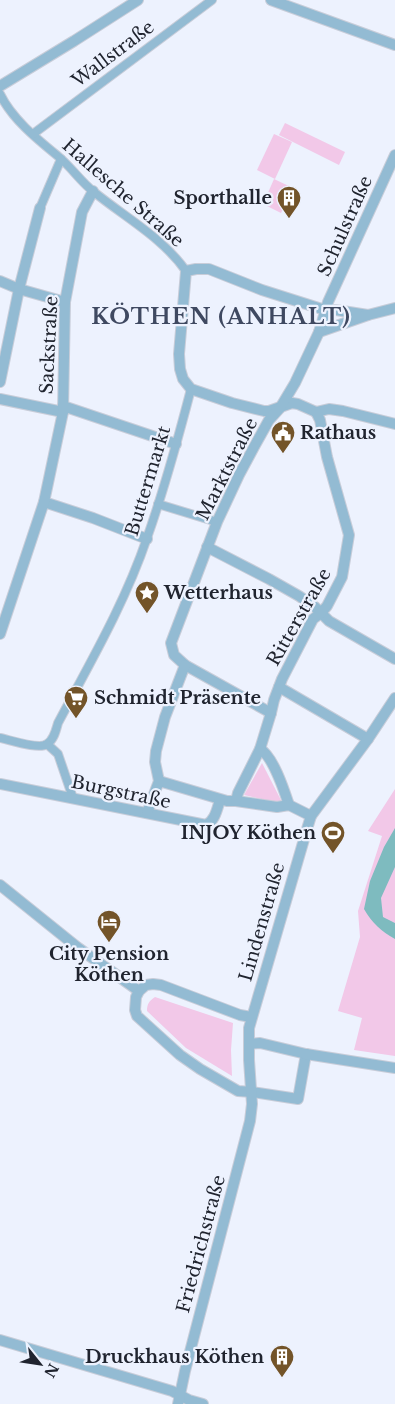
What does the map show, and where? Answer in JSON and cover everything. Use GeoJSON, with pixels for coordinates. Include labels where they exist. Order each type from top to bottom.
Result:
{"type":"FeatureCollection","features":[{"type":"Feature","properties":{"kind":"street","name":"Wallstraße"},"geometry":{"type":"LineString","coordinates":[[33,134],[212,0]]}},
{"type":"Feature","properties":{"kind":"street"},"geometry":{"type":"LineString","coordinates":[[271,0],[395,45]]}},
{"type":"Feature","properties":{"kind":"street"},"geometry":{"type":"LineString","coordinates":[[0,86],[74,41],[133,1]]}},
{"type":"Feature","properties":{"kind":"street","name":"Hallesche Straße"},"geometry":{"type":"LineString","coordinates":[[0,94],[6,107],[44,146],[61,159],[93,191],[144,228],[165,246],[179,260],[186,271]]}},
{"type":"Feature","properties":{"kind":"street","name":"Schulstraße"},"geometry":{"type":"LineString","coordinates":[[319,332],[325,310],[395,155]]}},
{"type":"Feature","properties":{"kind":"street"},"geometry":{"type":"LineString","coordinates":[[0,382],[40,208],[61,159]]}},
{"type":"Feature","properties":{"kind":"street","name":"Sackstraße"},"geometry":{"type":"LineString","coordinates":[[0,634],[44,502],[63,409],[66,302],[82,212],[93,191]]}},
{"type":"Feature","properties":{"kind":"street"},"geometry":{"type":"LineString","coordinates":[[368,316],[336,310],[325,310],[262,290],[209,268],[196,268],[186,271],[179,354],[180,369],[183,379],[191,389],[224,401],[264,411],[280,408],[292,403],[316,412],[329,409],[343,411],[395,424]]}},
{"type":"Feature","properties":{"kind":"street"},"geometry":{"type":"LineString","coordinates":[[0,281],[20,290],[66,302]]}},
{"type":"Feature","properties":{"kind":"street"},"geometry":{"type":"LineString","coordinates":[[319,332],[395,308]]}},
{"type":"Feature","properties":{"kind":"street","name":"Marktstraße"},"geometry":{"type":"LineString","coordinates":[[185,665],[174,655],[171,643],[217,522],[239,475],[269,420],[280,408],[295,383],[319,332]]}},
{"type":"Feature","properties":{"kind":"street","name":"Buttermarkt"},"geometry":{"type":"LineString","coordinates":[[47,744],[54,736],[58,723],[114,617],[147,539],[191,389]]}},
{"type":"Feature","properties":{"kind":"street"},"geometry":{"type":"LineString","coordinates":[[0,399],[63,409],[176,444]]}},
{"type":"Feature","properties":{"kind":"street","name":"Ritterstraße"},"geometry":{"type":"LineString","coordinates":[[236,800],[260,749],[282,679],[313,619],[327,606],[342,576],[349,535],[327,457],[320,420],[316,412]]}},
{"type":"Feature","properties":{"kind":"street"},"geometry":{"type":"LineString","coordinates":[[44,502],[93,518],[147,539]]}},
{"type":"Feature","properties":{"kind":"street"},"geometry":{"type":"LineString","coordinates":[[158,504],[217,522]]}},
{"type":"Feature","properties":{"kind":"street"},"geometry":{"type":"LineString","coordinates":[[207,547],[269,579],[315,607],[329,621],[395,659]]}},
{"type":"Feature","properties":{"kind":"street"},"geometry":{"type":"LineString","coordinates":[[147,813],[159,781],[155,762],[156,751],[165,717],[185,665],[271,713]]}},
{"type":"Feature","properties":{"kind":"street"},"geometry":{"type":"LineString","coordinates":[[279,687],[368,739]]}},
{"type":"Feature","properties":{"kind":"street","name":"Lindenstraße"},"geometry":{"type":"LineString","coordinates":[[252,1092],[249,1044],[251,1018],[291,878],[312,816],[368,739],[395,698]]}},
{"type":"Feature","properties":{"kind":"street"},"geometry":{"type":"LineString","coordinates":[[0,738],[38,746],[47,744],[56,752],[73,798]]}},
{"type":"Feature","properties":{"kind":"street"},"geometry":{"type":"LineString","coordinates":[[260,749],[268,756],[289,805]]}},
{"type":"Feature","properties":{"kind":"street"},"geometry":{"type":"LineString","coordinates":[[159,781],[220,800],[236,800],[277,807],[289,805],[312,816]]}},
{"type":"Feature","properties":{"kind":"street","name":"Burgstraße"},"geometry":{"type":"LineString","coordinates":[[0,784],[206,826],[213,820],[220,800]]}},
{"type":"Feature","properties":{"kind":"street"},"geometry":{"type":"LineString","coordinates":[[0,885],[77,947],[140,991]]}},
{"type":"Feature","properties":{"kind":"street"},"geometry":{"type":"LineString","coordinates":[[251,1018],[161,985],[146,985],[136,997],[135,1003],[137,1016],[180,1055],[236,1090],[298,1099],[306,1054]]}},
{"type":"Feature","properties":{"kind":"street"},"geometry":{"type":"LineString","coordinates":[[249,1044],[260,1043],[306,1054],[395,1068]]}},
{"type":"Feature","properties":{"kind":"street","name":"Friedrichstraße"},"geometry":{"type":"LineString","coordinates":[[179,1400],[250,1121],[252,1092]]}},
{"type":"Feature","properties":{"kind":"street"},"geometry":{"type":"LineString","coordinates":[[0,1340],[172,1391],[179,1400],[189,1400],[204,1404]]}},
{"type":"Feature","properties":{"kind":"shaded area"},"geometry":{"type":"Polygon","coordinates":[[[285,123],[345,152],[339,165],[279,135],[285,123]]]}},
{"type":"Feature","properties":{"kind":"shaded area"},"geometry":{"type":"Polygon","coordinates":[[[274,134],[292,142],[275,179],[257,170],[274,134]]]}},
{"type":"Feature","properties":{"kind":"shaded area"},"geometry":{"type":"Polygon","coordinates":[[[274,179],[293,188],[281,213],[263,204],[274,179]]]}},
{"type":"Feature","properties":{"kind":"shaded area"},"geometry":{"type":"Polygon","coordinates":[[[262,763],[283,804],[244,795],[262,763]]]}},
{"type":"Feature","properties":{"kind":"shaded area"},"geometry":{"type":"Polygon","coordinates":[[[395,789],[395,1056],[354,1050],[362,1018],[338,1011],[360,937],[358,911],[382,836],[368,831],[395,789]]]}},
{"type":"Feature","properties":{"kind":"shaded area"},"geometry":{"type":"Polygon","coordinates":[[[155,997],[233,1023],[232,1076],[186,1048],[147,1011],[147,1006],[155,997]]]}},
{"type":"Feature","properties":{"kind":"water"},"geometry":{"type":"Polygon","coordinates":[[[395,828],[395,867],[381,898],[383,917],[395,923],[395,939],[377,926],[364,909],[370,881],[384,847],[395,828]]]}},
{"type":"Feature","properties":{"kind":"place","name":"Sporthalle"},"geometry":{"type":"Point","coordinates":[289,219]}},
{"type":"Feature","properties":{"kind":"place","name":"Rathaus"},"geometry":{"type":"Point","coordinates":[283,454]}},
{"type":"Feature","properties":{"kind":"place","name":"Wetterhaus"},"geometry":{"type":"Point","coordinates":[147,614]}},
{"type":"Feature","properties":{"kind":"place","name":"Schmidt Präsente"},"geometry":{"type":"Point","coordinates":[76,719]}},
{"type":"Feature","properties":{"kind":"place","name":"INJOY Köthen"},"geometry":{"type":"Point","coordinates":[333,854]}},
{"type":"Feature","properties":{"kind":"place","name":"City Pension Köthen"},"geometry":{"type":"Point","coordinates":[109,943]}},
{"type":"Feature","properties":{"kind":"place","name":"Druckhaus Köthen"},"geometry":{"type":"Point","coordinates":[282,1378]}},
{"type":"Feature","properties":{"kind":"district","name":"KÖTHEN (ANHALT)"},"geometry":{"type":"Point","coordinates":[221,316]}}]}
